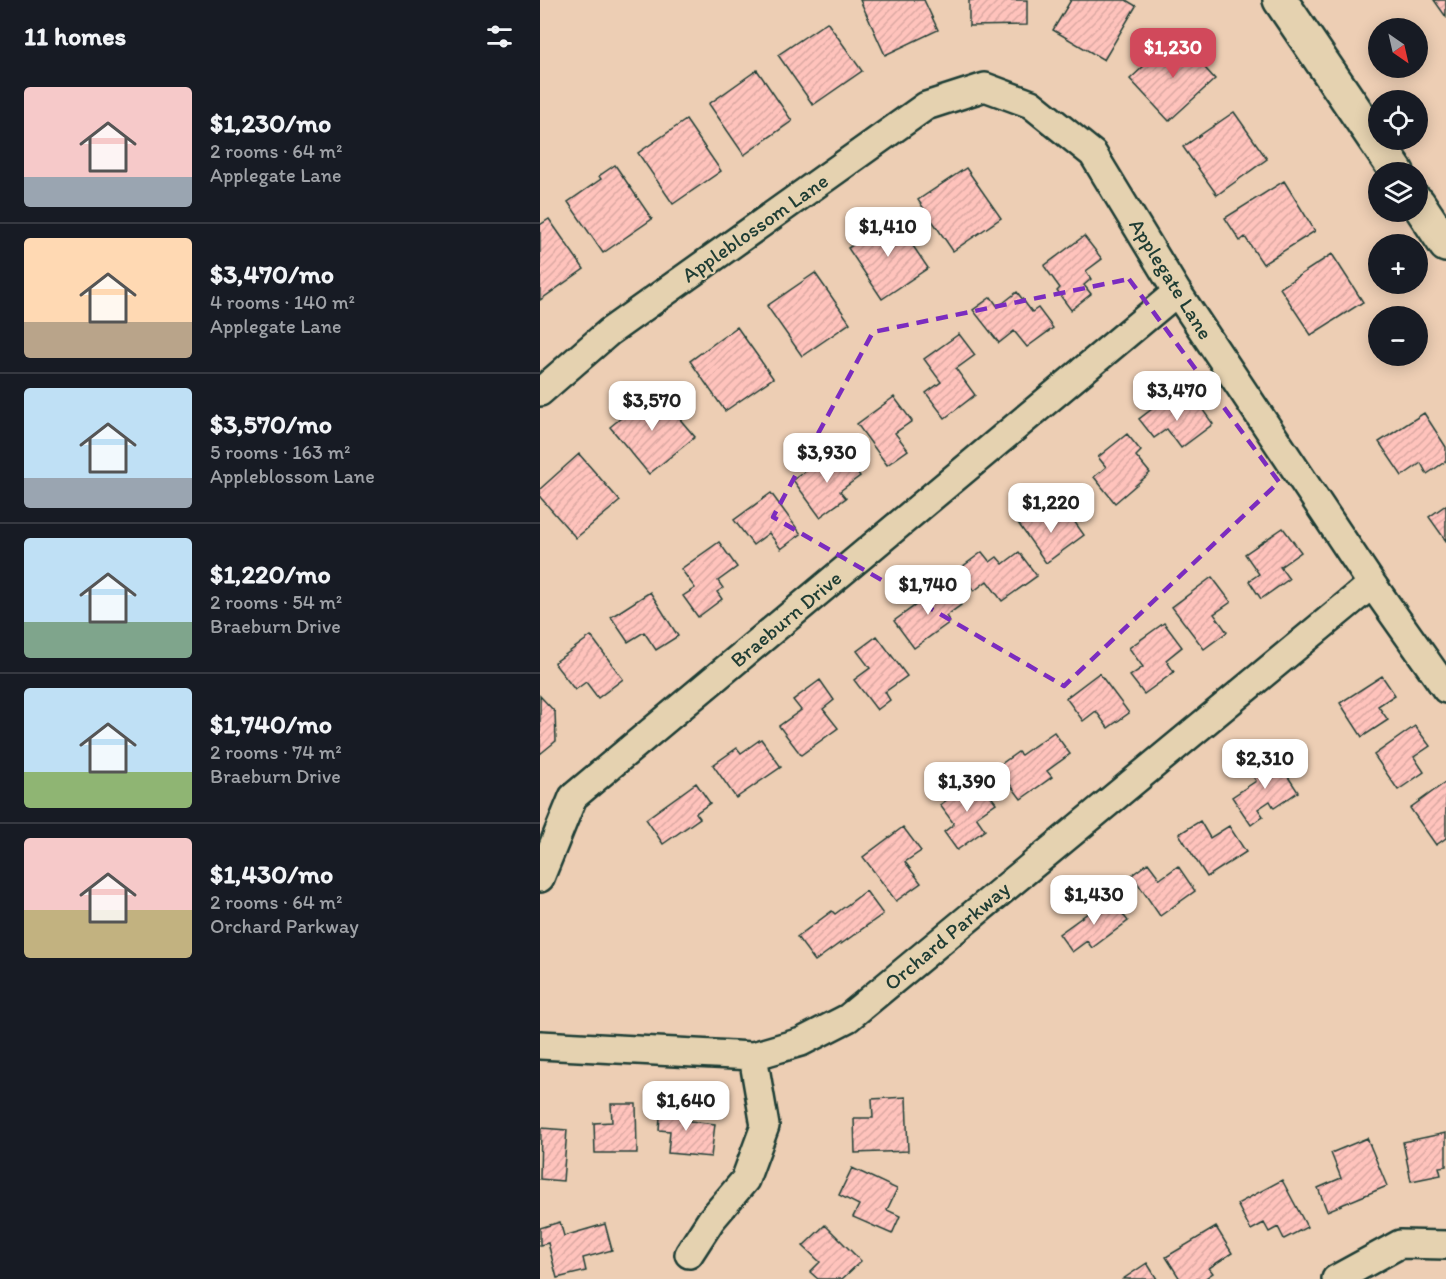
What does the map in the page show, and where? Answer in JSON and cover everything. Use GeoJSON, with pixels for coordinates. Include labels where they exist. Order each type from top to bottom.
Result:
{"type":"FeatureCollection","features":[{"type":"Feature","properties":{"kind":"street"},"geometry":{"type":"LineString","coordinates":[[1280,0],[1390,162]]}},
{"type":"Feature","properties":{"kind":"street","name":"Applegate Lane"},"geometry":{"type":"LineString","coordinates":[[985,87],[1031,104],[1093,154],[1178,292],[1372,584],[1446,689]]}},
{"type":"Feature","properties":{"kind":"street","name":"Appleblossom Lane"},"geometry":{"type":"LineString","coordinates":[[540,392],[609,332],[926,106],[985,87]]}},
{"type":"Feature","properties":{"kind":"street"},"geometry":{"type":"LineString","coordinates":[[1428,218],[1446,245]]}},
{"type":"Feature","properties":{"kind":"street","name":"Braeburn Drive"},"geometry":{"type":"LineString","coordinates":[[540,878],[573,797],[1178,292]]}},
{"type":"Feature","properties":{"kind":"street","name":"Orchard Parkway"},"geometry":{"type":"LineString","coordinates":[[540,1045],[753,1056],[801,1041],[848,1018],[1372,584]]}},
{"type":"Feature","properties":{"kind":"street"},"geometry":{"type":"LineString","coordinates":[[689,1254],[711,1220],[745,1180],[765,1126],[753,1056]]}},
{"type":"Feature","properties":{"kind":"street"},"geometry":{"type":"LineString","coordinates":[[1336,1279],[1400,1244],[1446,1245]]}},
{"type":"Feature","properties":{"kind":"highlighted area"},"geometry":{"type":"Polygon","coordinates":[[[1129,279],[1279,482],[1064,686],[773,517],[873,332],[1129,279]]]}},
{"type":"Feature","properties":{"kind":"building"},"geometry":{"type":"Polygon","coordinates":[[[860,0],[924,0],[938,30],[885,55],[860,0]]]}},
{"type":"Feature","properties":{"kind":"building"},"geometry":{"type":"Polygon","coordinates":[[[969,0],[1027,0],[1027,25],[969,26],[969,0]]]}},
{"type":"Feature","properties":{"kind":"building"},"geometry":{"type":"Polygon","coordinates":[[[1071,0],[1126,0],[1136,6],[1104,60],[1053,30],[1071,0]]]}},
{"type":"Feature","properties":{"kind":"building"},"geometry":{"type":"Polygon","coordinates":[[[1434,0],[1446,0],[1446,17],[1434,0]]]}},
{"type":"Feature","properties":{"kind":"building"},"geometry":{"type":"Polygon","coordinates":[[[827,22],[862,71],[813,105],[778,55],[827,22]]]}},
{"type":"Feature","properties":{"kind":"building"},"geometry":{"type":"Polygon","coordinates":[[[1176,36],[1215,79],[1169,121],[1130,79],[1176,36]]]}},
{"type":"Feature","properties":{"kind":"building"},"geometry":{"type":"Polygon","coordinates":[[[757,70],[792,121],[744,155],[709,104],[757,70]]]}},
{"type":"Feature","properties":{"kind":"building"},"geometry":{"type":"Polygon","coordinates":[[[1234,112],[1267,159],[1217,195],[1183,147],[1234,112]]]}},
{"type":"Feature","properties":{"kind":"building"},"geometry":{"type":"Polygon","coordinates":[[[686,120],[721,171],[673,204],[638,153],[686,120]]]}},
{"type":"Feature","properties":{"kind":"building"},"geometry":{"type":"Polygon","coordinates":[[[615,165],[652,219],[603,253],[568,202],[601,179],[599,176],[615,165]]]}},
{"type":"Feature","properties":{"kind":"building"},"geometry":{"type":"Polygon","coordinates":[[[966,168],[1001,218],[953,251],[918,200],[966,168]]]}},
{"type":"Feature","properties":{"kind":"building"},"geometry":{"type":"Polygon","coordinates":[[[1284,181],[1315,231],[1263,264],[1245,237],[1240,241],[1225,218],[1284,181]]]}},
{"type":"Feature","properties":{"kind":"building"},"geometry":{"type":"Polygon","coordinates":[[[894,218],[928,268],[882,299],[848,248],[894,218]]]}},
{"type":"Feature","properties":{"kind":"building"},"geometry":{"type":"Polygon","coordinates":[[[549,219],[584,269],[540,300],[540,225],[549,219]]]}},
{"type":"Feature","properties":{"kind":"building"},"geometry":{"type":"Polygon","coordinates":[[[1084,236],[1102,259],[1086,271],[1091,279],[1084,285],[1091,294],[1071,310],[1057,291],[1060,288],[1044,266],[1084,236]]]}},
{"type":"Feature","properties":{"kind":"building"},"geometry":{"type":"Polygon","coordinates":[[[1332,254],[1363,302],[1311,335],[1280,288],[1332,254]]]}},
{"type":"Feature","properties":{"kind":"building"},"geometry":{"type":"Polygon","coordinates":[[[815,273],[850,323],[802,356],[767,306],[815,273]]]}},
{"type":"Feature","properties":{"kind":"building"},"geometry":{"type":"Polygon","coordinates":[[[1017,292],[1032,312],[1038,308],[1053,328],[1027,347],[1014,331],[999,343],[973,310],[991,297],[998,307],[1017,292]]]}},
{"type":"Feature","properties":{"kind":"building"},"geometry":{"type":"Polygon","coordinates":[[[737,327],[773,378],[725,411],[690,361],[737,327]]]}},
{"type":"Feature","properties":{"kind":"building"},"geometry":{"type":"Polygon","coordinates":[[[959,334],[975,355],[956,369],[975,395],[945,418],[926,393],[941,382],[924,359],[959,334]]]}},
{"type":"Feature","properties":{"kind":"building"},"geometry":{"type":"Polygon","coordinates":[[[655,390],[695,437],[649,474],[610,427],[655,390]]]}},
{"type":"Feature","properties":{"kind":"building"},"geometry":{"type":"Polygon","coordinates":[[[894,397],[912,421],[895,433],[908,450],[887,465],[857,424],[894,397]]]}},
{"type":"Feature","properties":{"kind":"building"},"geometry":{"type":"Polygon","coordinates":[[[1165,399],[1176,413],[1195,399],[1213,424],[1181,448],[1167,429],[1154,438],[1139,419],[1165,399]]]}},
{"type":"Feature","properties":{"kind":"building"},"geometry":{"type":"Polygon","coordinates":[[[1424,413],[1446,447],[1446,461],[1427,474],[1421,463],[1402,476],[1379,442],[1424,413]]]}},
{"type":"Feature","properties":{"kind":"building"},"geometry":{"type":"Polygon","coordinates":[[[1127,434],[1141,451],[1136,456],[1150,473],[1115,503],[1094,477],[1106,467],[1098,457],[1127,434]]]}},
{"type":"Feature","properties":{"kind":"building"},"geometry":{"type":"Polygon","coordinates":[[[843,453],[860,476],[840,491],[846,498],[820,517],[793,480],[818,462],[822,468],[843,453]]]}},
{"type":"Feature","properties":{"kind":"building"},"geometry":{"type":"Polygon","coordinates":[[[579,454],[620,501],[576,538],[540,497],[540,489],[579,454]]]}},
{"type":"Feature","properties":{"kind":"building"},"geometry":{"type":"Polygon","coordinates":[[[771,493],[801,534],[781,549],[769,533],[753,545],[734,520],[771,493]]]}},
{"type":"Feature","properties":{"kind":"building"},"geometry":{"type":"Polygon","coordinates":[[[1446,505],[1446,541],[1429,517],[1446,505]]]}},
{"type":"Feature","properties":{"kind":"building"},"geometry":{"type":"Polygon","coordinates":[[[1037,509],[1049,525],[1067,511],[1084,535],[1046,563],[1018,523],[1037,509]]]}},
{"type":"Feature","properties":{"kind":"building"},"geometry":{"type":"Polygon","coordinates":[[[1283,528],[1301,552],[1280,567],[1289,579],[1261,599],[1249,581],[1259,574],[1245,554],[1283,528]]]}},
{"type":"Feature","properties":{"kind":"building"},"geometry":{"type":"Polygon","coordinates":[[[719,542],[737,567],[718,581],[723,588],[717,592],[722,599],[698,617],[683,596],[695,588],[681,569],[719,542]]]}},
{"type":"Feature","properties":{"kind":"building"},"geometry":{"type":"Polygon","coordinates":[[[982,552],[990,562],[997,557],[1003,564],[1019,552],[1037,576],[1002,601],[987,581],[974,591],[958,570],[982,552]]]}},
{"type":"Feature","properties":{"kind":"building"},"geometry":{"type":"Polygon","coordinates":[[[1212,577],[1231,602],[1214,614],[1227,632],[1204,649],[1172,607],[1212,577]]]}},
{"type":"Feature","properties":{"kind":"building"},"geometry":{"type":"Polygon","coordinates":[[[946,583],[961,605],[946,616],[950,622],[914,648],[894,621],[946,583]]]}},
{"type":"Feature","properties":{"kind":"building"},"geometry":{"type":"Polygon","coordinates":[[[650,592],[678,636],[656,650],[644,632],[628,642],[611,617],[650,592]]]}},
{"type":"Feature","properties":{"kind":"building"},"geometry":{"type":"Polygon","coordinates":[[[1164,623],[1182,647],[1166,660],[1174,672],[1144,694],[1130,676],[1143,667],[1129,648],[1164,623]]]}},
{"type":"Feature","properties":{"kind":"building"},"geometry":{"type":"Polygon","coordinates":[[[591,636],[623,679],[598,698],[586,682],[575,690],[554,663],[591,636]]]}},
{"type":"Feature","properties":{"kind":"building"},"geometry":{"type":"Polygon","coordinates":[[[877,636],[907,676],[885,692],[890,700],[877,710],[854,680],[870,668],[857,651],[877,636]]]}},
{"type":"Feature","properties":{"kind":"building"},"geometry":{"type":"Polygon","coordinates":[[[1099,673],[1129,713],[1108,728],[1096,711],[1083,721],[1066,698],[1099,673]]]}},
{"type":"Feature","properties":{"kind":"building"},"geometry":{"type":"Polygon","coordinates":[[[1382,676],[1395,695],[1378,706],[1388,720],[1362,737],[1340,703],[1382,676]]]}},
{"type":"Feature","properties":{"kind":"building"},"geometry":{"type":"Polygon","coordinates":[[[820,680],[834,700],[823,709],[838,728],[801,755],[779,726],[801,710],[793,700],[820,680]]]}},
{"type":"Feature","properties":{"kind":"building"},"geometry":{"type":"Polygon","coordinates":[[[540,696],[555,712],[556,741],[540,754],[540,696]]]}},
{"type":"Feature","properties":{"kind":"building"},"geometry":{"type":"Polygon","coordinates":[[[1415,726],[1430,746],[1414,757],[1424,772],[1398,790],[1374,755],[1415,726]]]}},
{"type":"Feature","properties":{"kind":"building"},"geometry":{"type":"Polygon","coordinates":[[[1054,732],[1070,754],[1047,771],[1052,777],[1021,799],[997,767],[1018,752],[1021,755],[1054,732]]]}},
{"type":"Feature","properties":{"kind":"building"},"geometry":{"type":"Polygon","coordinates":[[[761,739],[781,767],[736,798],[713,765],[737,748],[741,753],[761,739]]]}},
{"type":"Feature","properties":{"kind":"building"},"geometry":{"type":"Polygon","coordinates":[[[1275,757],[1298,792],[1274,808],[1270,801],[1258,809],[1263,816],[1251,825],[1232,797],[1256,781],[1251,773],[1275,757]]]}},
{"type":"Feature","properties":{"kind":"building"},"geometry":{"type":"Polygon","coordinates":[[[977,778],[996,803],[976,817],[985,830],[957,850],[944,832],[954,824],[940,805],[977,778]]]}},
{"type":"Feature","properties":{"kind":"building"},"geometry":{"type":"Polygon","coordinates":[[[1446,782],[1446,838],[1436,845],[1410,808],[1446,782]]]}},
{"type":"Feature","properties":{"kind":"building"},"geometry":{"type":"Polygon","coordinates":[[[696,783],[710,803],[696,813],[700,818],[663,844],[646,819],[696,783]]]}},
{"type":"Feature","properties":{"kind":"building"},"geometry":{"type":"Polygon","coordinates":[[[1200,821],[1210,838],[1229,826],[1246,852],[1207,877],[1179,834],[1200,821]]]}},
{"type":"Feature","properties":{"kind":"building"},"geometry":{"type":"Polygon","coordinates":[[[903,827],[921,851],[905,862],[921,883],[896,901],[863,857],[903,827]]]}},
{"type":"Feature","properties":{"kind":"building"},"geometry":{"type":"Polygon","coordinates":[[[1148,863],[1160,879],[1178,866],[1195,891],[1160,916],[1132,875],[1148,863]]]}},
{"type":"Feature","properties":{"kind":"building"},"geometry":{"type":"Polygon","coordinates":[[[866,891],[883,914],[815,961],[797,937],[832,911],[835,914],[866,891]]]}},
{"type":"Feature","properties":{"kind":"building"},"geometry":{"type":"Polygon","coordinates":[[[1110,897],[1128,921],[1092,948],[1087,941],[1072,952],[1059,934],[1110,897]]]}},
{"type":"Feature","properties":{"kind":"building"},"geometry":{"type":"Polygon","coordinates":[[[906,1097],[908,1151],[855,1153],[854,1118],[873,1118],[872,1099],[906,1097]]]}},
{"type":"Feature","properties":{"kind":"building"},"geometry":{"type":"Polygon","coordinates":[[[611,1104],[636,1104],[637,1153],[595,1153],[594,1123],[612,1122],[611,1104]]]}},
{"type":"Feature","properties":{"kind":"building"},"geometry":{"type":"Polygon","coordinates":[[[661,1105],[691,1108],[690,1121],[715,1124],[711,1157],[668,1153],[670,1131],[659,1130],[661,1105]]]}},
{"type":"Feature","properties":{"kind":"building"},"geometry":{"type":"Polygon","coordinates":[[[541,1128],[567,1130],[563,1181],[540,1179],[541,1128]]]}},
{"type":"Feature","properties":{"kind":"building"},"geometry":{"type":"Polygon","coordinates":[[[1446,1133],[1446,1166],[1439,1167],[1441,1175],[1411,1181],[1403,1142],[1446,1133]]]}},
{"type":"Feature","properties":{"kind":"building"},"geometry":{"type":"Polygon","coordinates":[[[1367,1138],[1387,1186],[1327,1211],[1318,1188],[1341,1178],[1331,1153],[1367,1138]]]}},
{"type":"Feature","properties":{"kind":"building"},"geometry":{"type":"Polygon","coordinates":[[[852,1168],[897,1189],[887,1210],[900,1216],[892,1234],[853,1217],[859,1205],[839,1195],[852,1168]]]}},
{"type":"Feature","properties":{"kind":"building"},"geometry":{"type":"Polygon","coordinates":[[[1282,1180],[1307,1227],[1284,1239],[1278,1227],[1269,1232],[1264,1223],[1251,1230],[1237,1204],[1282,1180]]]}},
{"type":"Feature","properties":{"kind":"building"},"geometry":{"type":"Polygon","coordinates":[[[560,1222],[564,1236],[605,1224],[612,1250],[583,1258],[586,1271],[557,1278],[548,1243],[540,1245],[540,1228],[560,1222]]]}},
{"type":"Feature","properties":{"kind":"building"},"geometry":{"type":"Polygon","coordinates":[[[825,1225],[861,1261],[842,1279],[818,1279],[810,1272],[820,1262],[803,1246],[825,1225]]]}},
{"type":"Feature","properties":{"kind":"building"},"geometry":{"type":"Polygon","coordinates":[[[1216,1227],[1232,1253],[1209,1268],[1213,1273],[1204,1279],[1180,1279],[1166,1257],[1216,1227]]]}},
{"type":"Feature","properties":{"kind":"building"},"geometry":{"type":"Polygon","coordinates":[[[1147,1263],[1157,1279],[1123,1279],[1147,1263]]]}}]}
